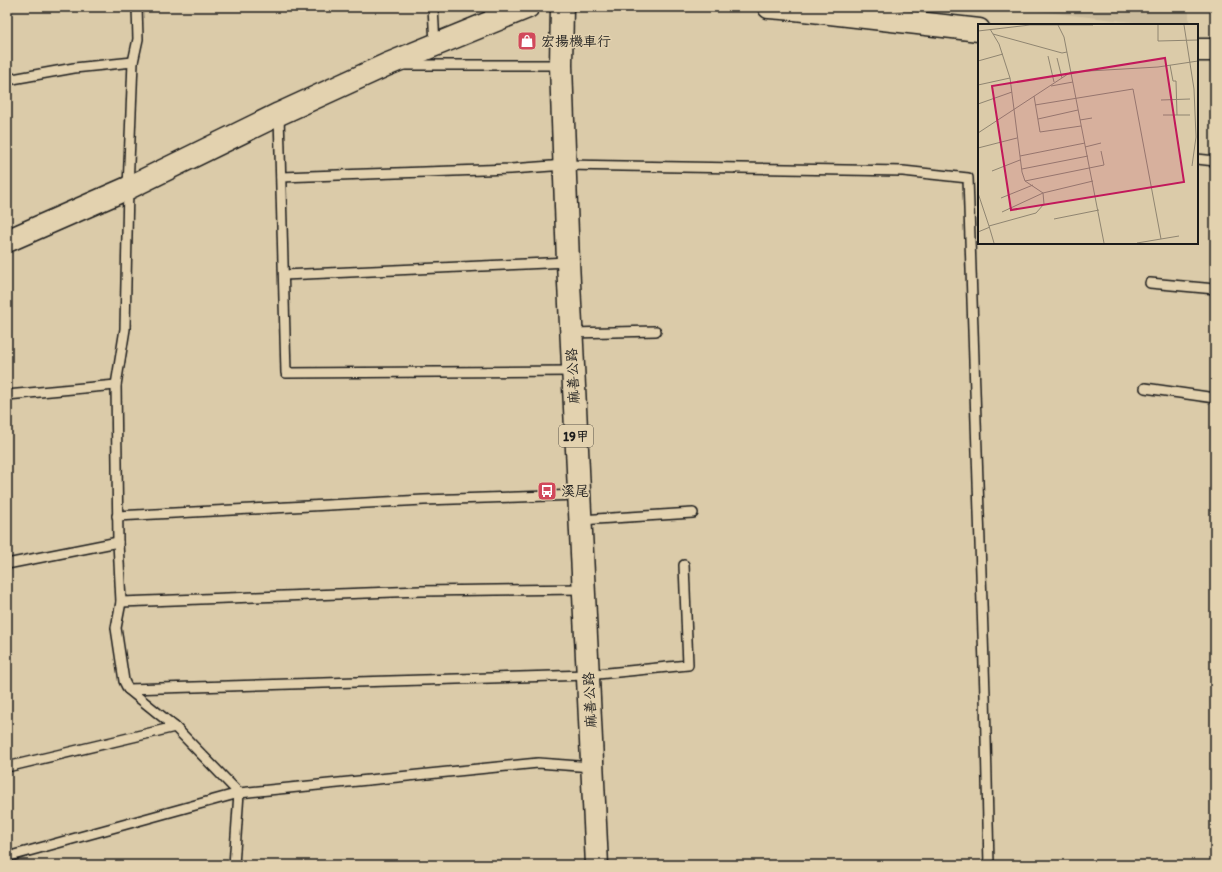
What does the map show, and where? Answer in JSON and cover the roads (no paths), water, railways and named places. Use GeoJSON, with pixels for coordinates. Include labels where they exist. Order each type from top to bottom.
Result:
{"type":"FeatureCollection","features":[{"type":"Feature","properties":{"kind":"main road"},"geometry":{"type":"LineString","coordinates":[[7,241],[128,188],[279,114],[386,65],[435,45],[490,15],[528,7]]}},
{"type":"Feature","properties":{"kind":"main road","name":"麻善公路"},"geometry":{"type":"LineString","coordinates":[[562,7],[562,65],[568,262],[597,865]]}},
{"type":"Feature","properties":{"kind":"main road"},"geometry":{"type":"LineString","coordinates":[[769,7],[978,30]]}},
{"type":"Feature","properties":{"kind":"main road"},"geometry":{"type":"LineString","coordinates":[[1198,50],[1215,50]]}},
{"type":"Feature","properties":{"kind":"lane"},"geometry":{"type":"LineString","coordinates":[[137,7],[138,39],[134,62],[128,188],[125,330],[116,385],[117,516],[121,602],[116,628],[124,681],[128,689],[174,727],[239,793],[234,865]]}},
{"type":"Feature","properties":{"kind":"lane"},"geometry":{"type":"LineString","coordinates":[[433,7],[435,45]]}},
{"type":"Feature","properties":{"kind":"lane"},"geometry":{"type":"LineString","coordinates":[[7,80],[74,68],[134,62]]}},
{"type":"Feature","properties":{"kind":"lane"},"geometry":{"type":"LineString","coordinates":[[386,65],[562,65]]}},
{"type":"Feature","properties":{"kind":"lane"},"geometry":{"type":"LineString","coordinates":[[279,114],[286,373],[573,372]]}},
{"type":"Feature","properties":{"kind":"lane"},"geometry":{"type":"LineString","coordinates":[[1198,159],[1215,161]]}},
{"type":"Feature","properties":{"kind":"lane"},"geometry":{"type":"LineString","coordinates":[[281,177],[511,169],[565,165],[903,171],[968,178],[985,687],[989,865]]}},
{"type":"Feature","properties":{"kind":"lane"},"geometry":{"type":"LineString","coordinates":[[284,275],[568,262]]}},
{"type":"Feature","properties":{"kind":"lane"},"geometry":{"type":"LineString","coordinates":[[1150,283],[1215,289]]}},
{"type":"Feature","properties":{"kind":"lane"},"geometry":{"type":"LineString","coordinates":[[571,333],[656,331]]}},
{"type":"Feature","properties":{"kind":"lane"},"geometry":{"type":"LineString","coordinates":[[7,395],[116,385]]}},
{"type":"Feature","properties":{"kind":"lane"},"geometry":{"type":"LineString","coordinates":[[1145,388],[1215,398]]}},
{"type":"Feature","properties":{"kind":"lane"},"geometry":{"type":"LineString","coordinates":[[117,516],[424,500],[579,495]]}},
{"type":"Feature","properties":{"kind":"lane"},"geometry":{"type":"LineString","coordinates":[[580,520],[692,513]]}},
{"type":"Feature","properties":{"kind":"lane"},"geometry":{"type":"LineString","coordinates":[[7,564],[118,542]]}},
{"type":"Feature","properties":{"kind":"lane"},"geometry":{"type":"LineString","coordinates":[[128,689],[588,675],[688,665],[684,565]]}},
{"type":"Feature","properties":{"kind":"lane"},"geometry":{"type":"LineString","coordinates":[[121,602],[421,591],[583,589]]}},
{"type":"Feature","properties":{"kind":"lane"},"geometry":{"type":"LineString","coordinates":[[7,767],[174,727]]}},
{"type":"Feature","properties":{"kind":"lane"},"geometry":{"type":"LineString","coordinates":[[7,857],[239,793],[538,763],[593,767]]}},
{"type":"Feature","properties":{"kind":"place","name":"宏揚機車行"},"geometry":{"type":"Point","coordinates":[527,41]}},
{"type":"Feature","properties":{"kind":"place","name":"溪尾"},"geometry":{"type":"Point","coordinates":[547,491]}}]}
